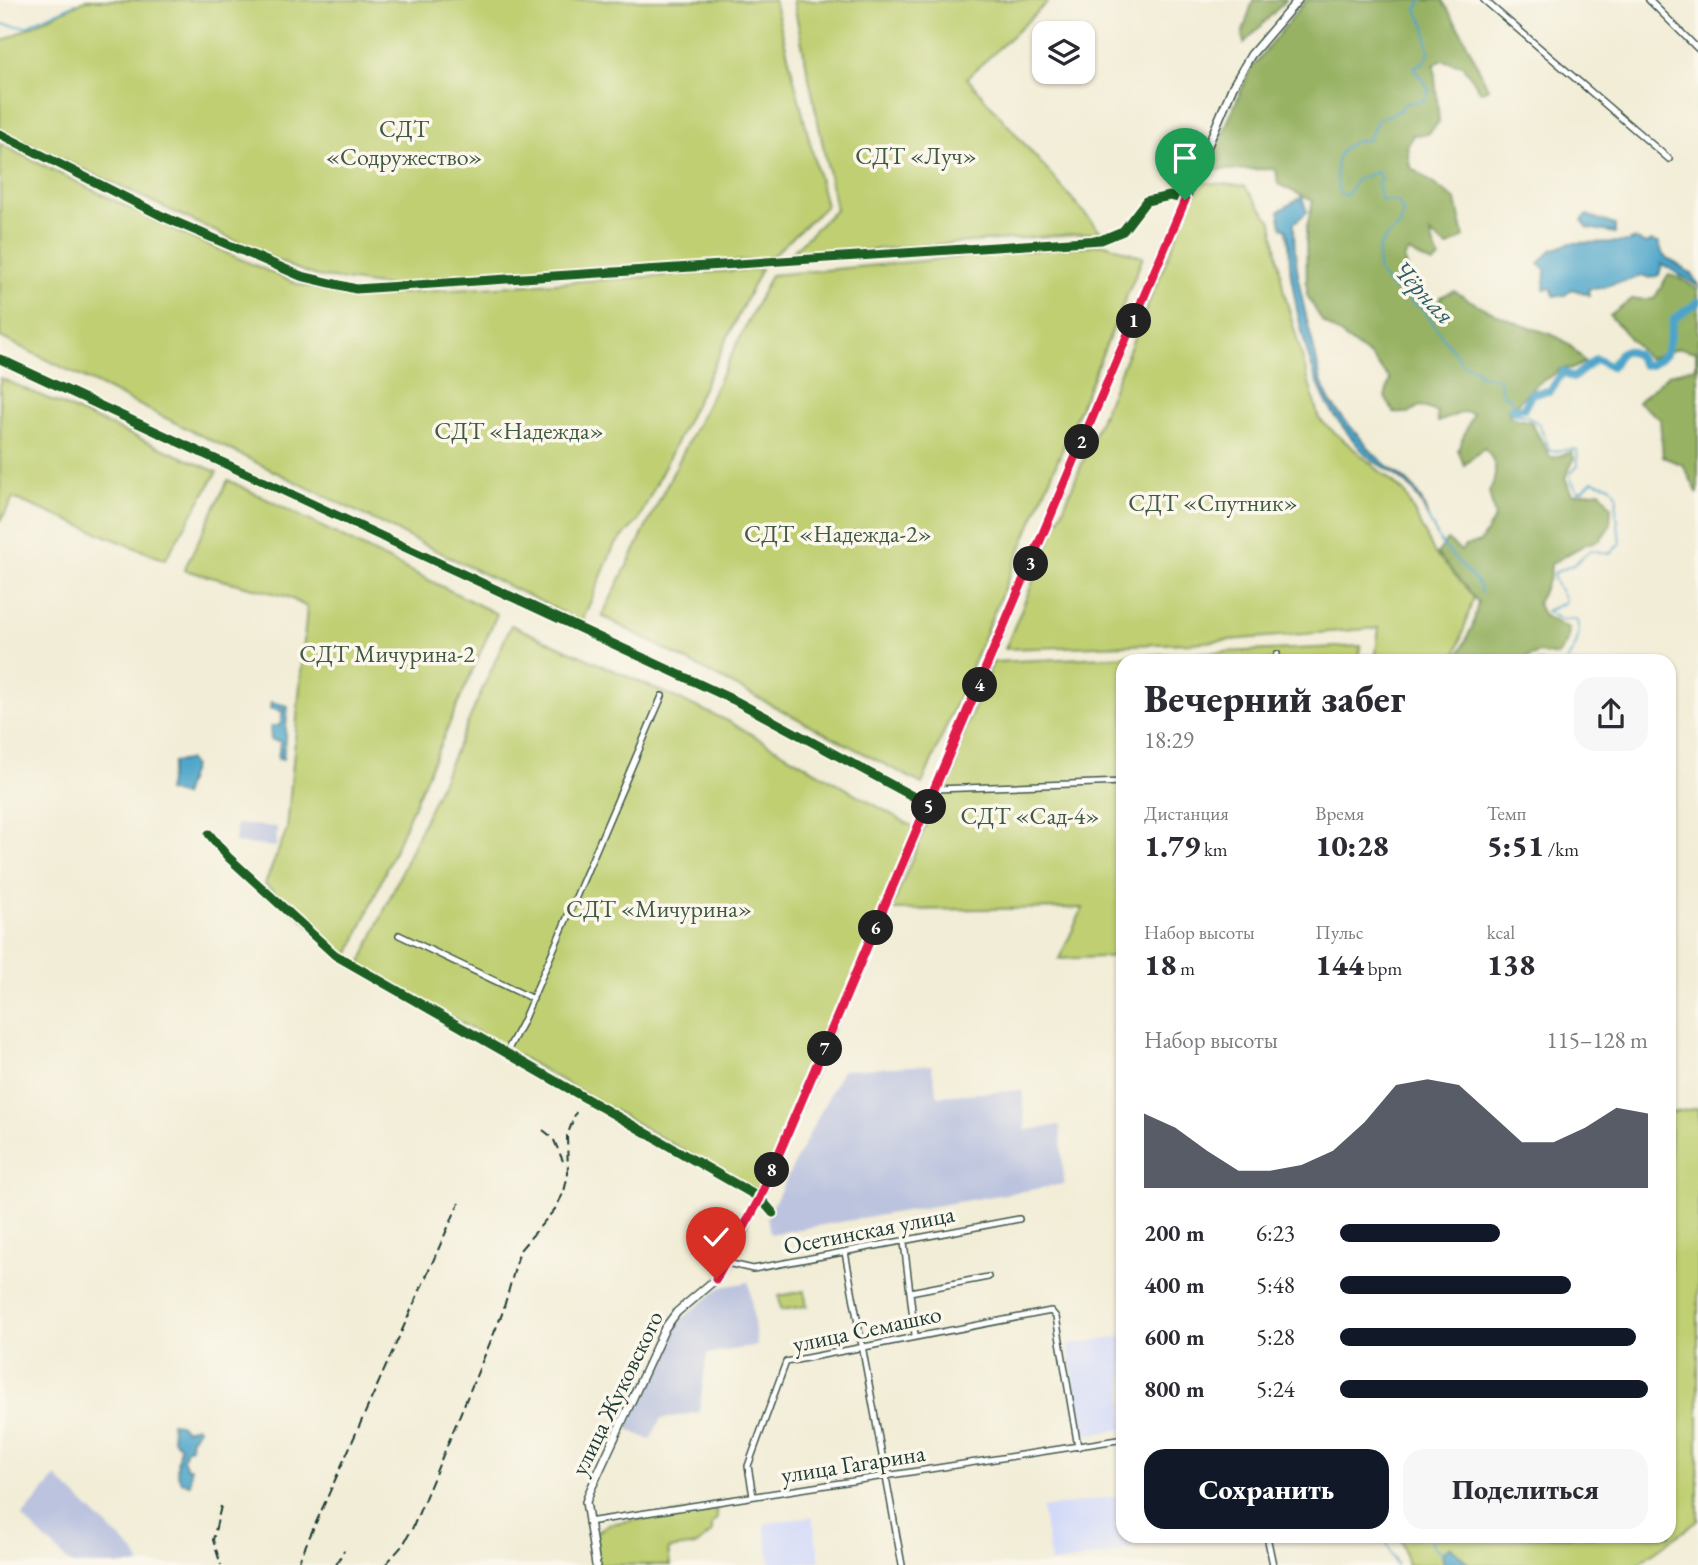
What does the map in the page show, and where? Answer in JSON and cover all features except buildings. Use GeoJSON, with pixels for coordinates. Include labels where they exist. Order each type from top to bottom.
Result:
{"type":"FeatureCollection","features":[{"type":"Feature","properties":{"kind":"main road","name":"улица Жуковского"},"geometry":{"type":"LineString","coordinates":[[596,1565],[586,1502],[590,1491],[665,1328],[677,1312],[704,1292],[726,1264],[760,1198],[1242,68],[1298,0]]}},
{"type":"Feature","properties":{"kind":"street"},"geometry":{"type":"LineString","coordinates":[[1484,0],[1669,159]]}},
{"type":"Feature","properties":{"kind":"street"},"geometry":{"type":"LineString","coordinates":[[1649,0],[1698,49]]}},
{"type":"Feature","properties":{"kind":"street"},"geometry":{"type":"LineString","coordinates":[[0,134],[162,216],[301,275],[356,289],[1101,240],[1123,231],[1146,201],[1170,196],[1185,200]]}},
{"type":"Feature","properties":{"kind":"street"},"geometry":{"type":"LineString","coordinates":[[0,359],[736,701],[929,805]]}},
{"type":"Feature","properties":{"kind":"street"},"geometry":{"type":"LineString","coordinates":[[506,1053],[533,999],[663,696]]}},
{"type":"Feature","properties":{"kind":"street"},"geometry":{"type":"LineString","coordinates":[[936,789],[1116,782]]}},
{"type":"Feature","properties":{"kind":"street"},"geometry":{"type":"LineString","coordinates":[[209,834],[228,858],[335,955],[760,1198],[773,1213]]}},
{"type":"Feature","properties":{"kind":"street"},"geometry":{"type":"LineString","coordinates":[[399,936],[533,999]]}},
{"type":"Feature","properties":{"kind":"street","name":"Осетинская улица"},"geometry":{"type":"LineString","coordinates":[[726,1264],[753,1269],[1019,1219]]}},
{"type":"Feature","properties":{"kind":"street"},"geometry":{"type":"LineString","coordinates":[[904,1242],[915,1335]]}},
{"type":"Feature","properties":{"kind":"street"},"geometry":{"type":"LineString","coordinates":[[845,1252],[902,1565]]}},
{"type":"Feature","properties":{"kind":"street"},"geometry":{"type":"LineString","coordinates":[[910,1292],[988,1277]]}},
{"type":"Feature","properties":{"kind":"street","name":"улица Семашко"},"geometry":{"type":"LineString","coordinates":[[753,1496],[748,1466],[786,1362],[915,1335],[1051,1311],[1056,1317],[1078,1447]]}},
{"type":"Feature","properties":{"kind":"street","name":"улица Гагарина"},"geometry":{"type":"LineString","coordinates":[[589,1522],[1116,1441]]}},
{"type":"Feature","properties":{"kind":"street"},"geometry":{"type":"LineString","coordinates":[[1268,1543],[1273,1565]]}},
{"type":"Feature","properties":{"kind":"shaded area"},"geometry":{"type":"Polygon","coordinates":[[[236,824],[277,827],[276,847],[235,843],[236,824]]]}},
{"type":"Feature","properties":{"kind":"shaded area"},"geometry":{"type":"Polygon","coordinates":[[[931,1065],[938,1096],[1022,1090],[1026,1130],[1060,1125],[1064,1184],[770,1234],[767,1217],[842,1070],[931,1065]]]}},
{"type":"Feature","properties":{"kind":"shaded area"},"geometry":{"type":"Polygon","coordinates":[[[749,1282],[757,1346],[707,1354],[699,1412],[661,1419],[650,1440],[627,1429],[678,1322],[721,1287],[749,1282]]]}},
{"type":"Feature","properties":{"kind":"shaded area"},"geometry":{"type":"Polygon","coordinates":[[[1116,1337],[1116,1430],[1082,1436],[1068,1345],[1116,1337]]]}},
{"type":"Feature","properties":{"kind":"shaded area"},"geometry":{"type":"Polygon","coordinates":[[[56,1477],[134,1552],[141,1565],[72,1565],[22,1517],[56,1477]]]}},
{"type":"Feature","properties":{"kind":"shaded area"},"geometry":{"type":"Polygon","coordinates":[[[1116,1496],[1116,1543],[1131,1543],[1132,1550],[1051,1564],[1042,1508],[1116,1496]]]}},
{"type":"Feature","properties":{"kind":"shaded area"},"geometry":{"type":"Polygon","coordinates":[[[812,1516],[820,1561],[771,1565],[764,1524],[812,1516]]]}},
{"type":"Feature","properties":{"kind":"green space","name":"СДТ «Содружество»"},"geometry":{"type":"Polygon","coordinates":[[[85,0],[774,0],[826,206],[769,259],[392,287],[317,276],[291,267],[0,130],[0,42],[85,0]]]}},
{"type":"Feature","properties":{"kind":"green space","name":"СДТ «Луч»"},"geometry":{"type":"Polygon","coordinates":[[[793,0],[1050,0],[967,78],[1101,232],[788,256],[836,209],[793,0]]]}},
{"type":"Feature","properties":{"kind":"green space"},"geometry":{"type":"Polygon","coordinates":[[[1253,0],[1286,0],[1244,43],[1242,35],[1253,0]]]}},
{"type":"Feature","properties":{"kind":"green space"},"geometry":{"type":"Polygon","coordinates":[[[1306,0],[1442,0],[1463,35],[1488,88],[1481,92],[1462,65],[1442,60],[1434,65],[1439,122],[1428,134],[1413,135],[1407,146],[1410,167],[1456,200],[1464,237],[1447,247],[1430,234],[1439,259],[1432,264],[1409,252],[1404,259],[1409,277],[1439,305],[1440,297],[1454,291],[1506,319],[1560,339],[1585,362],[1574,368],[1560,369],[1508,408],[1510,417],[1531,422],[1551,458],[1572,452],[1574,459],[1565,478],[1572,494],[1600,491],[1611,507],[1610,526],[1600,540],[1586,544],[1551,564],[1550,577],[1537,603],[1544,616],[1569,629],[1568,640],[1559,654],[1459,654],[1473,625],[1478,602],[1437,554],[1447,540],[1461,551],[1465,546],[1480,542],[1495,518],[1489,492],[1495,474],[1492,458],[1484,448],[1464,465],[1458,450],[1473,413],[1463,412],[1438,422],[1437,412],[1420,406],[1408,413],[1394,413],[1385,397],[1390,379],[1370,356],[1322,321],[1307,295],[1306,230],[1313,201],[1278,184],[1276,169],[1207,170],[1250,70],[1306,0]]]}},
{"type":"Feature","properties":{"kind":"green space","name":"СДТ «Надежда»"},"geometry":{"type":"Polygon","coordinates":[[[0,144],[176,231],[300,285],[366,296],[761,269],[638,521],[614,546],[582,622],[0,337],[0,144]]]}},
{"type":"Feature","properties":{"kind":"green space","name":"СДТ «Спутник»"},"geometry":{"type":"Polygon","coordinates":[[[1199,182],[1244,186],[1272,222],[1283,288],[1319,419],[1404,492],[1435,554],[1475,592],[1456,654],[1376,654],[1379,628],[1192,643],[1005,649],[1199,182]]]}},
{"type":"Feature","properties":{"kind":"green space","name":"СДТ «Надежда-2»"},"geometry":{"type":"Polygon","coordinates":[[[1105,244],[1143,257],[922,784],[602,616],[771,275],[1105,244]]]}},
{"type":"Feature","properties":{"kind":"green space"},"geometry":{"type":"Polygon","coordinates":[[[1668,275],[1680,278],[1698,290],[1698,494],[1683,465],[1663,457],[1660,419],[1638,402],[1669,374],[1696,367],[1696,352],[1680,348],[1648,359],[1610,316],[1632,299],[1654,299],[1668,275]]]}},
{"type":"Feature","properties":{"kind":"green space"},"geometry":{"type":"Polygon","coordinates":[[[0,378],[217,472],[165,560],[13,498],[0,522],[0,378]]]}},
{"type":"Feature","properties":{"kind":"green space","name":"СДТ Мичурина-2"},"geometry":{"type":"Polygon","coordinates":[[[228,480],[497,614],[347,960],[265,884],[287,829],[307,607],[288,597],[184,570],[228,480]]]}},
{"type":"Feature","properties":{"kind":"green space","name":"СДТ «Мичурина»"},"geometry":{"type":"Polygon","coordinates":[[[511,625],[728,721],[915,828],[770,1183],[760,1194],[360,965],[511,625]]]}},
{"type":"Feature","properties":{"kind":"green space","name":"СДТ «Сад-4»"},"geometry":{"type":"Polygon","coordinates":[[[1361,646],[1359,654],[1177,654],[1361,646]]]}},
{"type":"Feature","properties":{"kind":"green space","name":"СДТ «Сад-4»"},"geometry":{"type":"Polygon","coordinates":[[[1116,657],[1116,956],[1059,959],[1083,908],[891,910],[993,662],[1116,657]]]}},
{"type":"Feature","properties":{"kind":"green space"},"geometry":{"type":"Polygon","coordinates":[[[1698,1108],[1698,1521],[1676,1537],[1676,1112],[1698,1108]]]}},
{"type":"Feature","properties":{"kind":"green space"},"geometry":{"type":"Polygon","coordinates":[[[804,1291],[807,1306],[781,1310],[779,1296],[804,1291]]]}},
{"type":"Feature","properties":{"kind":"green space"},"geometry":{"type":"Polygon","coordinates":[[[716,1508],[717,1518],[712,1525],[712,1532],[697,1545],[668,1549],[670,1565],[598,1565],[594,1535],[608,1524],[716,1508]]]}},
{"type":"Feature","properties":{"kind":"green space"},"geometry":{"type":"Polygon","coordinates":[[[1402,1543],[1667,1543],[1636,1565],[1408,1565],[1402,1543]]]}},
{"type":"Feature","properties":{"kind":"water"},"geometry":{"type":"Polygon","coordinates":[[[1302,197],[1307,212],[1294,223],[1295,255],[1302,299],[1323,387],[1335,408],[1371,451],[1418,493],[1428,518],[1407,484],[1375,462],[1355,442],[1334,414],[1319,385],[1300,322],[1291,275],[1288,239],[1285,227],[1282,228],[1279,211],[1302,197]]]}},
{"type":"Feature","properties":{"kind":"water"},"geometry":{"type":"Polygon","coordinates":[[[1587,215],[1615,225],[1615,233],[1588,228],[1582,220],[1587,215]]]}},
{"type":"Feature","properties":{"kind":"water"},"geometry":{"type":"Polygon","coordinates":[[[1635,239],[1646,244],[1651,241],[1659,243],[1663,255],[1692,274],[1698,286],[1662,264],[1659,275],[1650,278],[1641,275],[1603,288],[1588,289],[1589,295],[1572,289],[1565,295],[1554,296],[1551,288],[1544,289],[1545,269],[1539,264],[1551,250],[1571,243],[1628,242],[1635,239]]]}},
{"type":"Feature","properties":{"kind":"water"},"geometry":{"type":"Polygon","coordinates":[[[271,702],[288,706],[283,759],[278,759],[280,741],[271,740],[270,727],[280,725],[283,712],[270,708],[271,702]]]}},
{"type":"Feature","properties":{"kind":"water"},"geometry":{"type":"Polygon","coordinates":[[[188,760],[193,766],[183,796],[167,791],[173,762],[188,760]]]}},
{"type":"Feature","properties":{"kind":"water"},"geometry":{"type":"Polygon","coordinates":[[[171,1423],[179,1424],[186,1430],[196,1426],[199,1429],[190,1440],[191,1447],[186,1449],[183,1458],[187,1468],[191,1468],[190,1484],[181,1482],[179,1478],[177,1464],[180,1446],[173,1439],[171,1423]]]}},
{"type":"Feature","properties":{"kind":"water"},"geometry":{"type":"Polygon","coordinates":[[[1450,1546],[1470,1565],[1443,1565],[1442,1553],[1450,1546]]]}},
{"type":"Feature","properties":{"kind":"waterway","name":"Чёрная"},"geometry":{"type":"LineString","coordinates":[[1423,0],[1416,9],[1425,25],[1429,54],[1423,63],[1413,67],[1429,92],[1424,100],[1404,104],[1399,111],[1378,119],[1368,140],[1357,141],[1342,150],[1338,156],[1336,173],[1339,193],[1346,196],[1357,179],[1377,172],[1382,179],[1377,184],[1381,200],[1398,202],[1403,211],[1400,227],[1386,237],[1378,251],[1379,273],[1392,288],[1423,310],[1463,364],[1477,370],[1478,375],[1500,378],[1502,394],[1508,395],[1512,401],[1511,414],[1525,415],[1539,424],[1550,451],[1577,449],[1578,466],[1571,473],[1571,480],[1578,491],[1592,481],[1611,486],[1617,496],[1616,514]]}},
{"type":"Feature","properties":{"kind":"waterway"},"geometry":{"type":"LineString","coordinates":[[0,24],[27,27],[76,3]]}},
{"type":"Feature","properties":{"kind":"waterway"},"geometry":{"type":"LineString","coordinates":[[1512,409],[1524,408],[1532,393],[1550,391],[1563,372],[1573,378],[1596,359],[1611,367],[1620,353],[1626,350],[1637,355],[1643,365],[1650,365],[1666,354],[1674,319],[1698,302]]}},
{"type":"Feature","properties":{"kind":"waterway","name":"Чёрная"},"geometry":{"type":"LineString","coordinates":[[1571,654],[1579,630],[1576,619],[1561,620],[1546,611],[1564,603],[1565,599],[1554,579],[1554,573],[1573,565],[1591,550],[1610,554],[1620,543],[1617,516]]}},
{"type":"Feature","properties":{"kind":"waterway"},"geometry":{"type":"LineString","coordinates":[[1428,518],[1441,543],[1480,586],[1481,593]]}},
{"type":"Feature","properties":{"kind":"waterway","name":"Чёрная"},"geometry":{"type":"LineString","coordinates":[[1387,1543],[1396,1565]]}},
{"type":"Feature","properties":{"kind":"waterway"},"geometry":{"type":"LineString","coordinates":[[1431,1543],[1442,1553]]}},
{"type":"Feature","properties":{"kind":"railway"},"geometry":{"type":"LineString","coordinates":[[385,1565],[403,1545],[413,1527],[502,1314],[520,1250],[555,1209],[564,1192],[568,1174],[567,1136],[576,1112]]}},
{"type":"Feature","properties":{"kind":"railway"},"geometry":{"type":"LineString","coordinates":[[543,1130],[553,1138],[563,1161]]}},
{"type":"Feature","properties":{"kind":"railway"},"geometry":{"type":"LineString","coordinates":[[297,1565],[459,1203]]}},
{"type":"Feature","properties":{"kind":"railway"},"geometry":{"type":"LineString","coordinates":[[221,1506],[213,1540],[221,1565]]}},
{"type":"Feature","properties":{"kind":"railway"},"geometry":{"type":"LineString","coordinates":[[336,1565],[344,1550]]}},
{"type":"Feature","properties":{"kind":"cycle path"},"geometry":{"type":"LineString","coordinates":[[0,134],[162,216],[301,276],[356,289],[1101,240],[1123,231],[1146,201],[1170,196],[1185,200]]}},
{"type":"Feature","properties":{"kind":"cycle path"},"geometry":{"type":"LineString","coordinates":[[0,359],[736,701],[929,805]]}},
{"type":"Feature","properties":{"kind":"cycle path"},"geometry":{"type":"LineString","coordinates":[[209,834],[228,857],[335,955],[760,1198],[773,1213]]}},
{"type":"Feature","properties":{"kind":"route"},"geometry":{"type":"LineString","coordinates":[[716,1279],[760,1198],[1185,200]]}}]}
